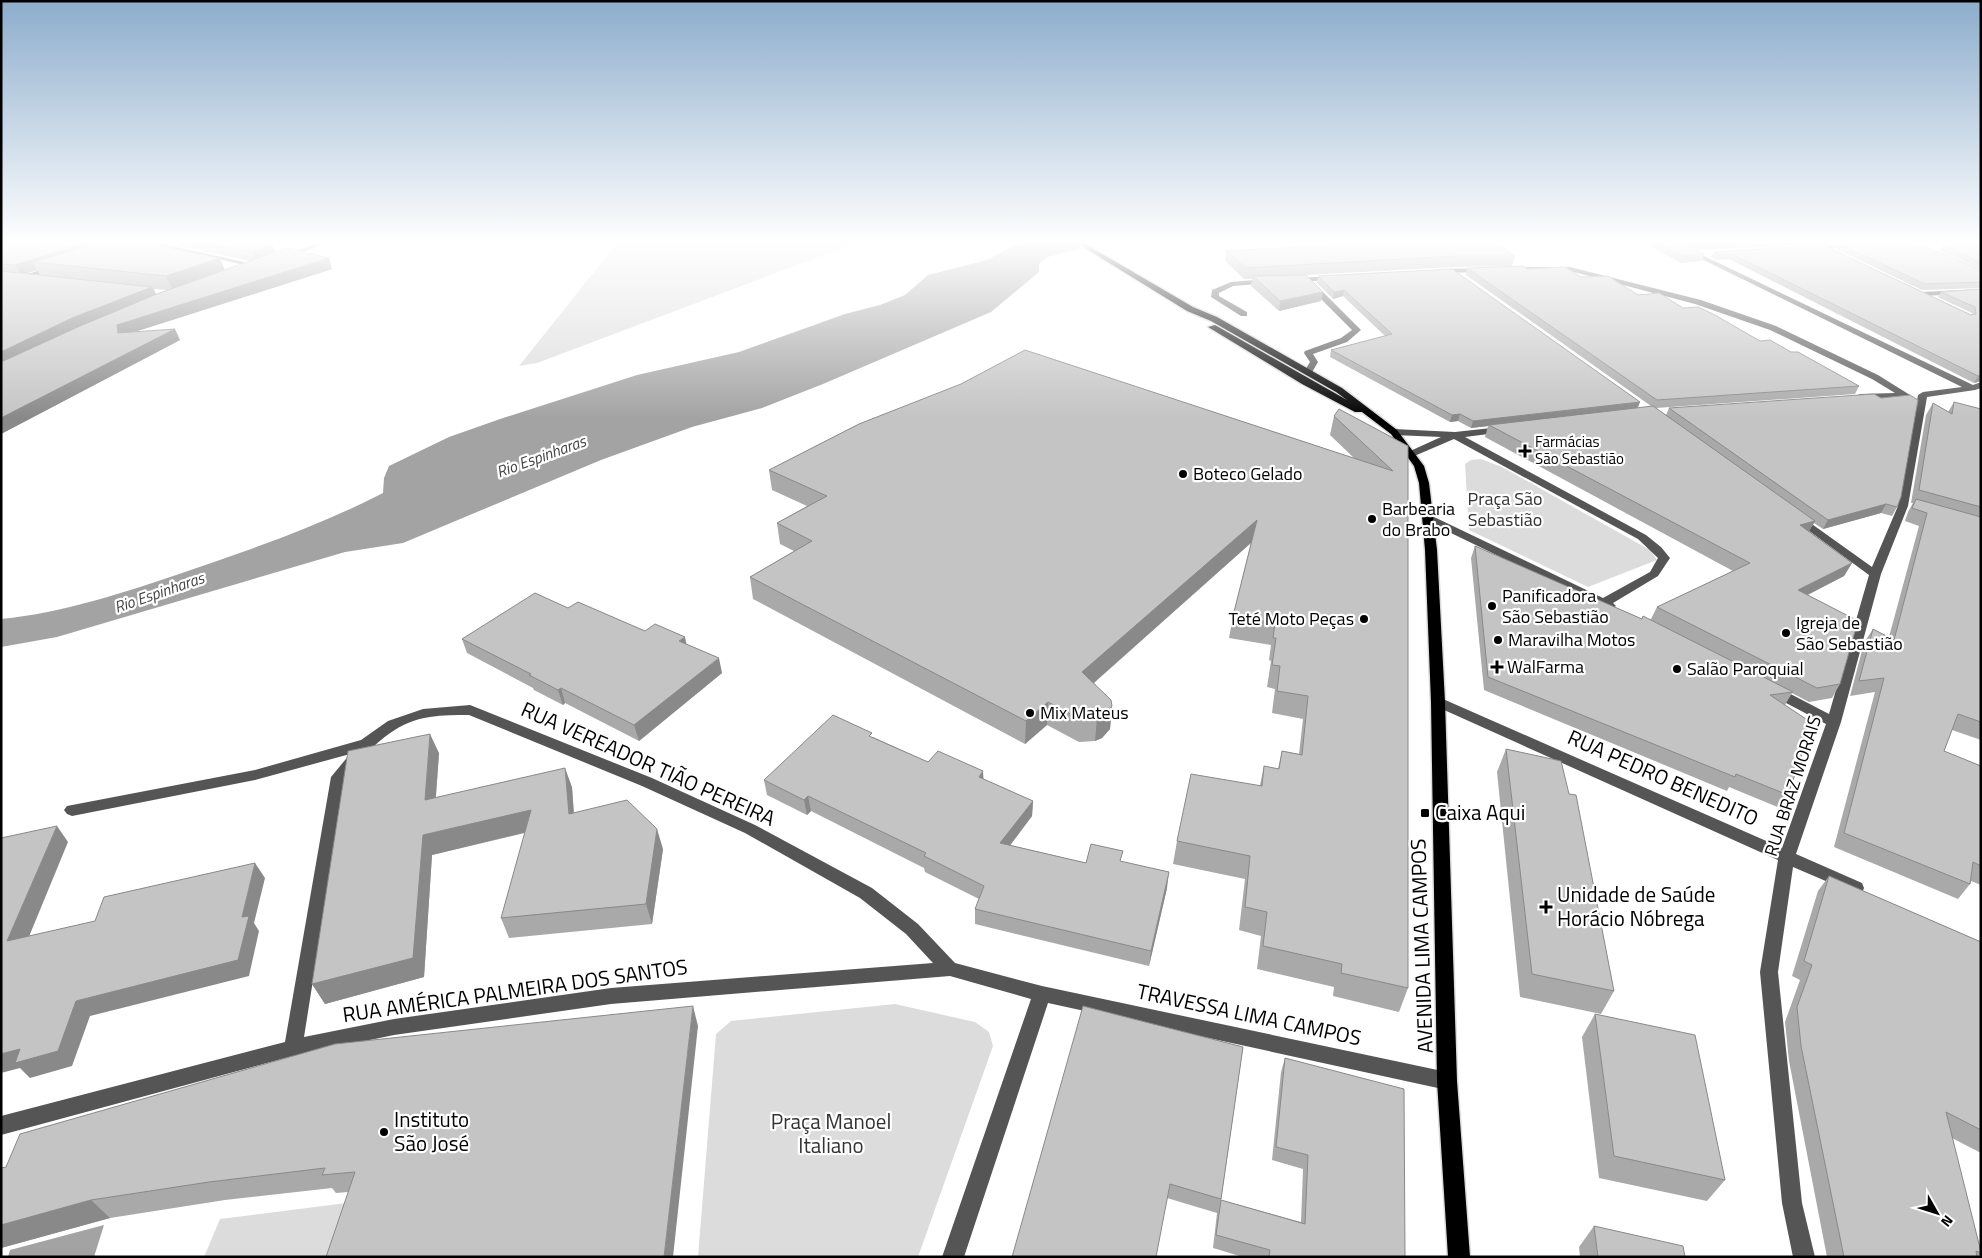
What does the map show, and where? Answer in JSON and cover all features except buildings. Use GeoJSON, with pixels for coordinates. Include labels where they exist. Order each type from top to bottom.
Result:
{"type":"FeatureCollection","features":[{"type":"Feature","properties":{"kind":"main road","name":"AVENIDA LIMA CAMPOS"},"geometry":{"type":"LineString","coordinates":[[1177,301],[1190,309],[1214,319],[1339,390],[1394,432],[1419,466],[1424,483],[1428,518],[1438,702],[1447,1081],[1459,1257]]}},
{"type":"Feature","properties":{"kind":"main road","name":"AVENIDA LIMA CAMPOS"},"geometry":{"type":"LineString","coordinates":[[1190,309],[1201,321],[1348,406],[1372,415]]}},
{"type":"Feature","properties":{"kind":"main road"},"geometry":{"type":"LineString","coordinates":[[1265,358],[1286,360]]}},
{"type":"Feature","properties":{"kind":"street"},"geometry":{"type":"LineString","coordinates":[[1221,301],[1244,314]]}},
{"type":"Feature","properties":{"kind":"street"},"geometry":{"type":"LineString","coordinates":[[1308,372],[1314,362],[1308,353],[1344,340],[1357,330],[1328,301]]}},
{"type":"Feature","properties":{"kind":"street"},"geometry":{"type":"LineString","coordinates":[[1693,301],[1773,328],[1875,377],[1905,395]]}},
{"type":"Feature","properties":{"kind":"street"},"geometry":{"type":"LineString","coordinates":[[1791,301],[1978,389]]}},
{"type":"Feature","properties":{"kind":"street"},"geometry":{"type":"LineString","coordinates":[[1848,398],[1978,389]]}},
{"type":"Feature","properties":{"kind":"street","name":"RUA BRAZ MORAIS"},"geometry":{"type":"LineString","coordinates":[[1804,1257],[1792,1203],[1769,972],[1787,856],[1834,722],[1875,574],[1907,507],[1923,394]]}},
{"type":"Feature","properties":{"kind":"street"},"geometry":{"type":"LineString","coordinates":[[1394,432],[1455,435],[1513,429]]}},
{"type":"Feature","properties":{"kind":"street"},"geometry":{"type":"LineString","coordinates":[[1412,454],[1455,435]]}},
{"type":"Feature","properties":{"kind":"street"},"geometry":{"type":"LineString","coordinates":[[1455,435],[1642,537],[1658,549],[1664,558],[1654,574],[1604,603]]}},
{"type":"Feature","properties":{"kind":"street"},"geometry":{"type":"LineString","coordinates":[[1787,511],[1875,574]]}},
{"type":"Feature","properties":{"kind":"street"},"geometry":{"type":"LineString","coordinates":[[1428,518],[1620,611]]}},
{"type":"Feature","properties":{"kind":"street"},"geometry":{"type":"LineString","coordinates":[[1765,686],[1834,722]]}},
{"type":"Feature","properties":{"kind":"street","name":"RUA PEDRO BENEDITO"},"geometry":{"type":"LineString","coordinates":[[1438,702],[1871,895]]}},
{"type":"Feature","properties":{"kind":"street","name":"RUA VEREADOR TIÃO PEREIRA"},"geometry":{"type":"LineString","coordinates":[[366,744],[393,724],[428,712],[470,710],[647,782],[750,829],[866,893],[912,929],[950,969]]}},
{"type":"Feature","properties":{"kind":"street"},"geometry":{"type":"LineString","coordinates":[[72,810],[255,775],[366,744]]}},
{"type":"Feature","properties":{"kind":"street"},"geometry":{"type":"LineString","coordinates":[[293,1048],[338,777],[366,744]]}},
{"type":"Feature","properties":{"kind":"street","name":"RUA AMÉRICA PALMEIRA DOS SANTOS"},"geometry":{"type":"LineString","coordinates":[[1,1126],[293,1048],[394,1027],[610,996],[950,969],[1042,994]]}},
{"type":"Feature","properties":{"kind":"street"},"geometry":{"type":"LineString","coordinates":[[953,1257],[1042,994]]}},
{"type":"Feature","properties":{"kind":"street","name":"TRAVESSA LIMA CAMPOS"},"geometry":{"type":"LineString","coordinates":[[1042,994],[1447,1081]]}},
{"type":"Feature","properties":{"kind":"green space"},"geometry":{"type":"Polygon","coordinates":[[[571,301],[702,301],[537,363],[519,366],[571,301]]]}},
{"type":"Feature","properties":{"kind":"green space","name":"Praça São Sebastião"},"geometry":{"type":"Polygon","coordinates":[[[1481,459],[1502,467],[1650,550],[1657,560],[1588,587],[1469,530],[1465,464],[1471,460],[1481,459]]]}},
{"type":"Feature","properties":{"kind":"green space","name":"Praça Manoel Italiano"},"geometry":{"type":"Polygon","coordinates":[[[895,1004],[975,1022],[989,1032],[993,1046],[918,1257],[698,1257],[716,1034],[731,1021],[895,1004]]]}},
{"type":"Feature","properties":{"kind":"green space"},"geometry":{"type":"Polygon","coordinates":[[[354,1202],[336,1257],[204,1257],[220,1219],[354,1202]]]}},
{"type":"Feature","properties":{"kind":"water","name":"Rio Espinharas"},"geometry":{"type":"Polygon","coordinates":[[[891,301],[1005,301],[991,312],[823,384],[762,408],[692,427],[601,460],[403,543],[345,552],[57,637],[1,647],[1,619],[48,612],[117,594],[235,555],[310,526],[383,493],[384,478],[389,466],[449,437],[637,375],[739,352],[845,314],[891,301]]]}},
{"type":"Feature","properties":{"kind":"water"},"geometry":{"type":"Polygon","coordinates":[[[104,1225],[94,1257],[8,1257],[10,1250],[104,1225]]]}},
{"type":"Feature","properties":{"kind":"place","name":"Farmácias São Sebastião"},"geometry":{"type":"Point","coordinates":[1525,451]}},
{"type":"Feature","properties":{"kind":"place","name":"Boteco Gelado"},"geometry":{"type":"Point","coordinates":[1183,474]}},
{"type":"Feature","properties":{"kind":"place","name":"Barbearia do Brabo"},"geometry":{"type":"Point","coordinates":[1372,519]}},
{"type":"Feature","properties":{"kind":"place","name":"Panificadora São Sebastião"},"geometry":{"type":"Point","coordinates":[1492,606]}},
{"type":"Feature","properties":{"kind":"place","name":"Teté Moto Peças"},"geometry":{"type":"Point","coordinates":[1364,619]}},
{"type":"Feature","properties":{"kind":"place","name":"Igreja de São Sebastião"},"geometry":{"type":"Point","coordinates":[1786,633]}},
{"type":"Feature","properties":{"kind":"place","name":"Maravilha Motos"},"geometry":{"type":"Point","coordinates":[1498,640]}},
{"type":"Feature","properties":{"kind":"place","name":"WalFarma"},"geometry":{"type":"Point","coordinates":[1497,667]}},
{"type":"Feature","properties":{"kind":"place","name":"Salão Paroquial"},"geometry":{"type":"Point","coordinates":[1677,669]}},
{"type":"Feature","properties":{"kind":"place","name":"Mix Mateus"},"geometry":{"type":"Point","coordinates":[1030,713]}},
{"type":"Feature","properties":{"kind":"place","name":"Caixa Aqui"},"geometry":{"type":"Point","coordinates":[1425,813]}},
{"type":"Feature","properties":{"kind":"place","name":"Unidade de Saúde Horácio Nóbrega"},"geometry":{"type":"Point","coordinates":[1546,907]}},
{"type":"Feature","properties":{"kind":"place","name":"Instituto São José"},"geometry":{"type":"Point","coordinates":[384,1132]}}]}
